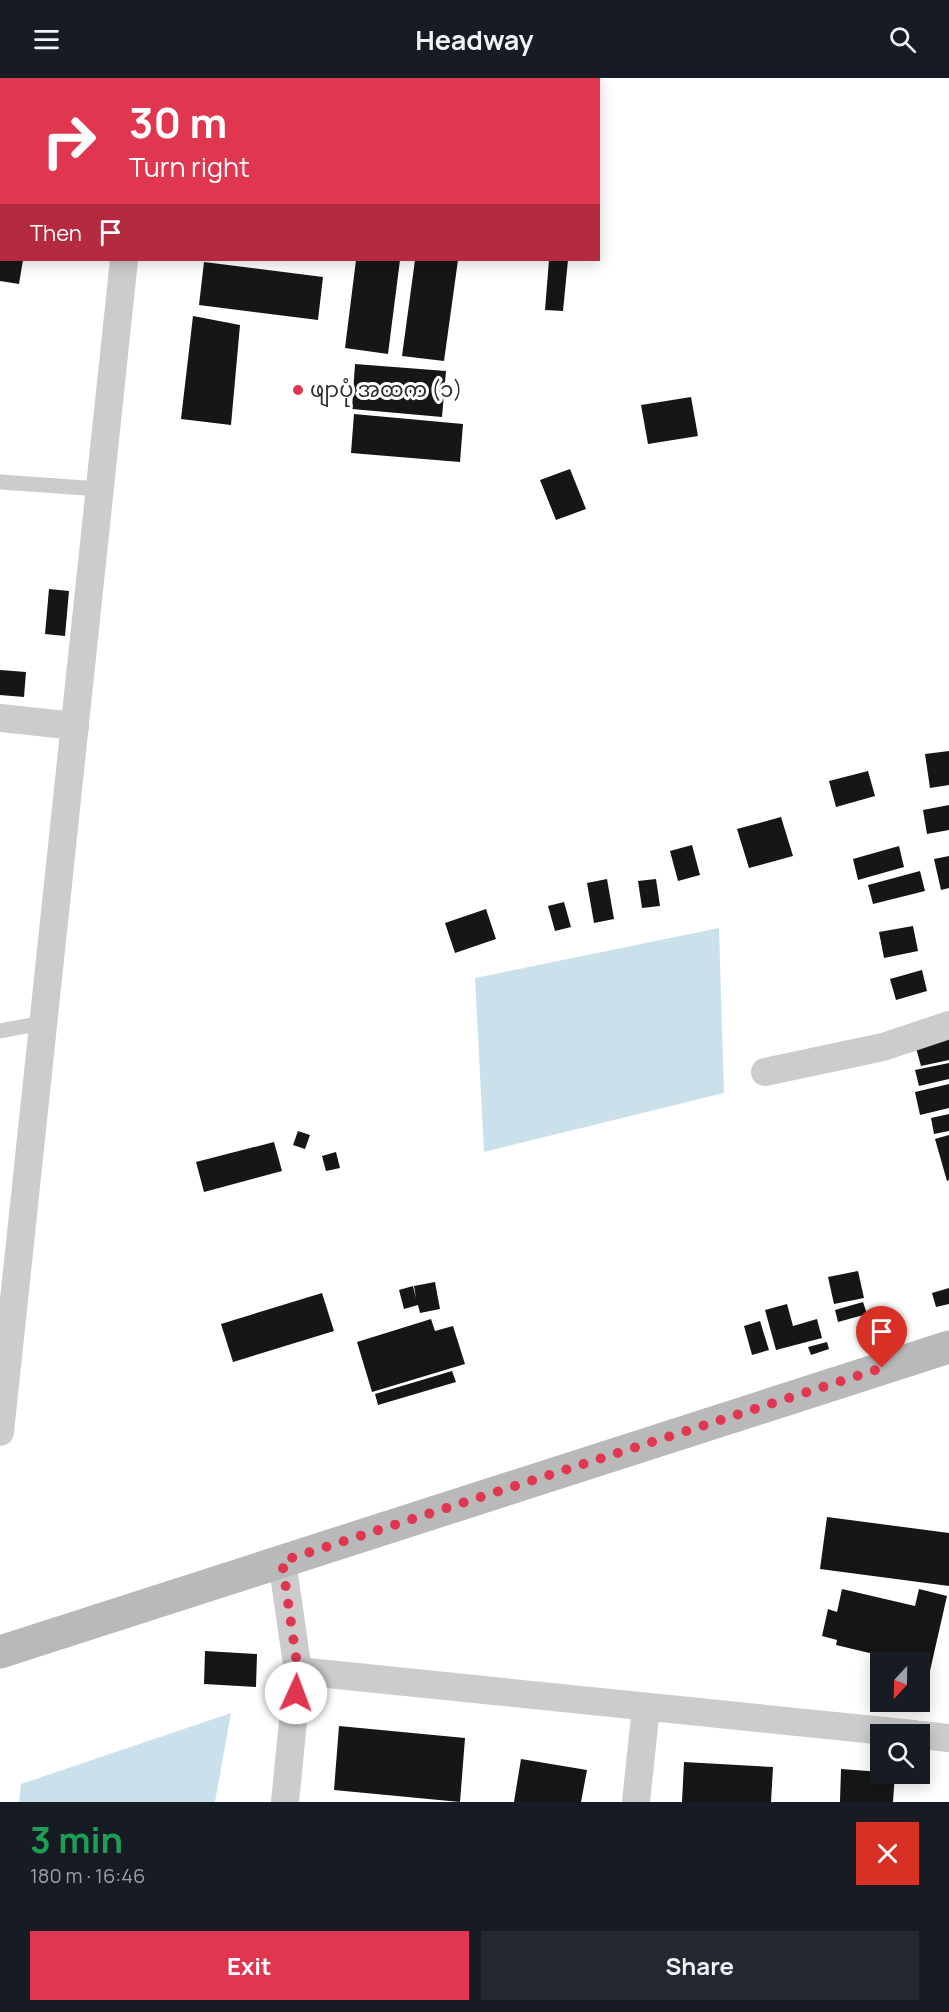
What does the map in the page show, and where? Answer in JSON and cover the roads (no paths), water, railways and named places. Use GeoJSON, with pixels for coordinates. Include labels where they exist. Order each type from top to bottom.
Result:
{"type":"FeatureCollection","features":[{"type":"Feature","properties":{"kind":"main road"},"geometry":{"type":"LineString","coordinates":[[0,1652],[949,1347]]}},
{"type":"Feature","properties":{"kind":"street"},"geometry":{"type":"LineString","coordinates":[[0,1431],[124,261]]}},
{"type":"Feature","properties":{"kind":"street"},"geometry":{"type":"LineString","coordinates":[[0,718],[75,726]]}},
{"type":"Feature","properties":{"kind":"street"},"geometry":{"type":"LineString","coordinates":[[765,1072],[883,1047],[949,1025]]}},
{"type":"Feature","properties":{"kind":"street"},"geometry":{"type":"LineString","coordinates":[[282,1561],[298,1671],[285,1802]]}},
{"type":"Feature","properties":{"kind":"street"},"geometry":{"type":"LineString","coordinates":[[298,1671],[870,1730]]}},
{"type":"Feature","properties":{"kind":"street"},"geometry":{"type":"LineString","coordinates":[[636,1802],[646,1707]]}},
{"type":"Feature","properties":{"kind":"street"},"geometry":{"type":"LineString","coordinates":[[930,1736],[949,1738]]}},
{"type":"Feature","properties":{"kind":"lane"},"geometry":{"type":"LineString","coordinates":[[0,482],[100,489]]}},
{"type":"Feature","properties":{"kind":"lane"},"geometry":{"type":"LineString","coordinates":[[0,1030],[43,1023]]}},
{"type":"Feature","properties":{"kind":"water"},"geometry":{"type":"Polygon","coordinates":[[[719,928],[724,1093],[484,1152],[475,978],[719,928]]]}},
{"type":"Feature","properties":{"kind":"water"},"geometry":{"type":"Polygon","coordinates":[[[231,1713],[215,1802],[19,1802],[21,1784],[231,1713]]]}},
{"type":"Feature","properties":{"kind":"place","name":"ဖျာပုံ အထက (၁)"},"geometry":{"type":"Point","coordinates":[298,390]}}]}
